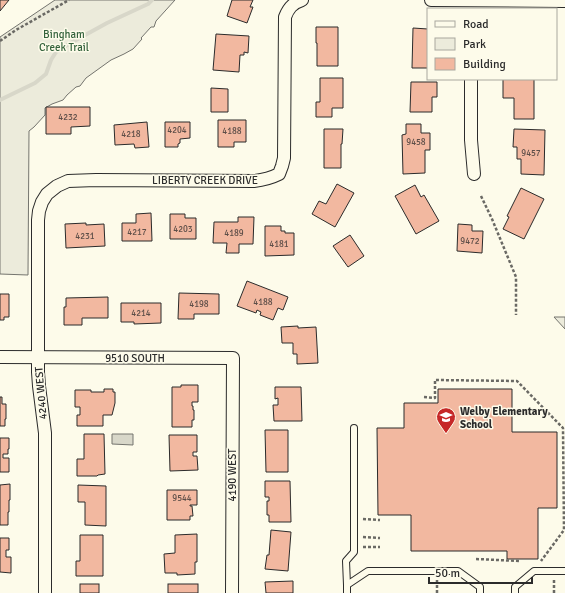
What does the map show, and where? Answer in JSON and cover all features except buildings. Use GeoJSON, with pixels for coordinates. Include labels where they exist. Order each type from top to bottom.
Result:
{"type":"FeatureCollection","features":[{"type":"Feature","properties":{"kind":"street","name":"LIBERTY CREEK DRIVE"},"geometry":{"type":"LineString","coordinates":[[47,194],[57,186],[68,182],[96,180],[254,181],[267,179],[279,174],[284,158],[285,18],[287,11],[291,6],[302,0]]}},
{"type":"Feature","properties":{"kind":"street"},"geometry":{"type":"LineString","coordinates":[[431,0],[471,5],[565,1]]}},
{"type":"Feature","properties":{"kind":"street"},"geometry":{"type":"LineString","coordinates":[[471,80],[471,140],[474,174]]}},
{"type":"Feature","properties":{"kind":"street","name":"4240 WEST"},"geometry":{"type":"LineString","coordinates":[[45,593],[45,433],[39,386],[38,358],[38,220],[42,202],[47,194]]}},
{"type":"Feature","properties":{"kind":"street","name":"9510 SOUTH"},"geometry":{"type":"LineString","coordinates":[[0,358],[233,358]]}},
{"type":"Feature","properties":{"kind":"street","name":"4190 WEST"},"geometry":{"type":"LineString","coordinates":[[232,593],[233,358]]}},
{"type":"Feature","properties":{"kind":"lane"},"geometry":{"type":"LineString","coordinates":[[347,593],[346,560],[354,552],[354,428]]}},
{"type":"Feature","properties":{"kind":"lane"},"geometry":{"type":"LineString","coordinates":[[347,585],[368,570],[458,571],[480,587],[480,593]]}},
{"type":"Feature","properties":{"kind":"lane"},"geometry":{"type":"LineString","coordinates":[[515,593],[515,587],[534,571],[565,571]]}},
{"type":"Feature","properties":{"kind":"path"},"geometry":{"type":"LineString","coordinates":[[0,41],[16,30],[69,0]]}},
{"type":"Feature","properties":{"kind":"path"},"geometry":{"type":"LineString","coordinates":[[481,196],[495,225],[516,277],[516,315]]}},
{"type":"Feature","properties":{"kind":"path"},"geometry":{"type":"LineString","coordinates":[[424,397],[435,398],[435,380],[517,381],[564,428],[564,530],[541,561]]}},
{"type":"Feature","properties":{"kind":"path"},"geometry":{"type":"LineString","coordinates":[[354,519],[380,520]]}},
{"type":"Feature","properties":{"kind":"path"},"geometry":{"type":"LineString","coordinates":[[354,537],[380,538]]}},
{"type":"Feature","properties":{"kind":"path"},"geometry":{"type":"LineString","coordinates":[[354,547],[380,547]]}},
{"type":"Feature","properties":{"kind":"path"},"geometry":{"type":"LineString","coordinates":[[476,559],[519,561]]}},
{"type":"Feature","properties":{"kind":"path"},"geometry":{"type":"LineString","coordinates":[[437,580],[437,593]]}},
{"type":"Feature","properties":{"kind":"path"},"geometry":{"type":"LineString","coordinates":[[554,580],[554,593]]}},
{"type":"Feature","properties":{"kind":"green space","name":"Bingham Creek Trail"},"geometry":{"type":"Polygon","coordinates":[[[55,0],[175,0],[156,21],[154,27],[151,27],[133,49],[111,60],[86,78],[80,86],[76,87],[63,100],[45,108],[45,115],[29,131],[28,275],[0,274],[0,37],[55,0]]]}},
{"type":"Feature","properties":{"kind":"green space"},"geometry":{"type":"Polygon","coordinates":[[[554,317],[565,317],[565,329],[554,317]]]}},
{"type":"Feature","properties":{"kind":"shaded area"},"geometry":{"type":"Polygon","coordinates":[[[112,434],[133,434],[133,445],[112,444],[112,434]]]}},
{"type":"Feature","properties":{"kind":"waterway"},"geometry":{"type":"LineString","coordinates":[[0,100],[35,83],[46,74],[51,60],[56,52],[107,23],[148,4],[152,0]]}},
{"type":"Feature","properties":{"kind":"place","name":"Welby Elementary School"},"geometry":{"type":"Point","coordinates":[446,434]}}]}
